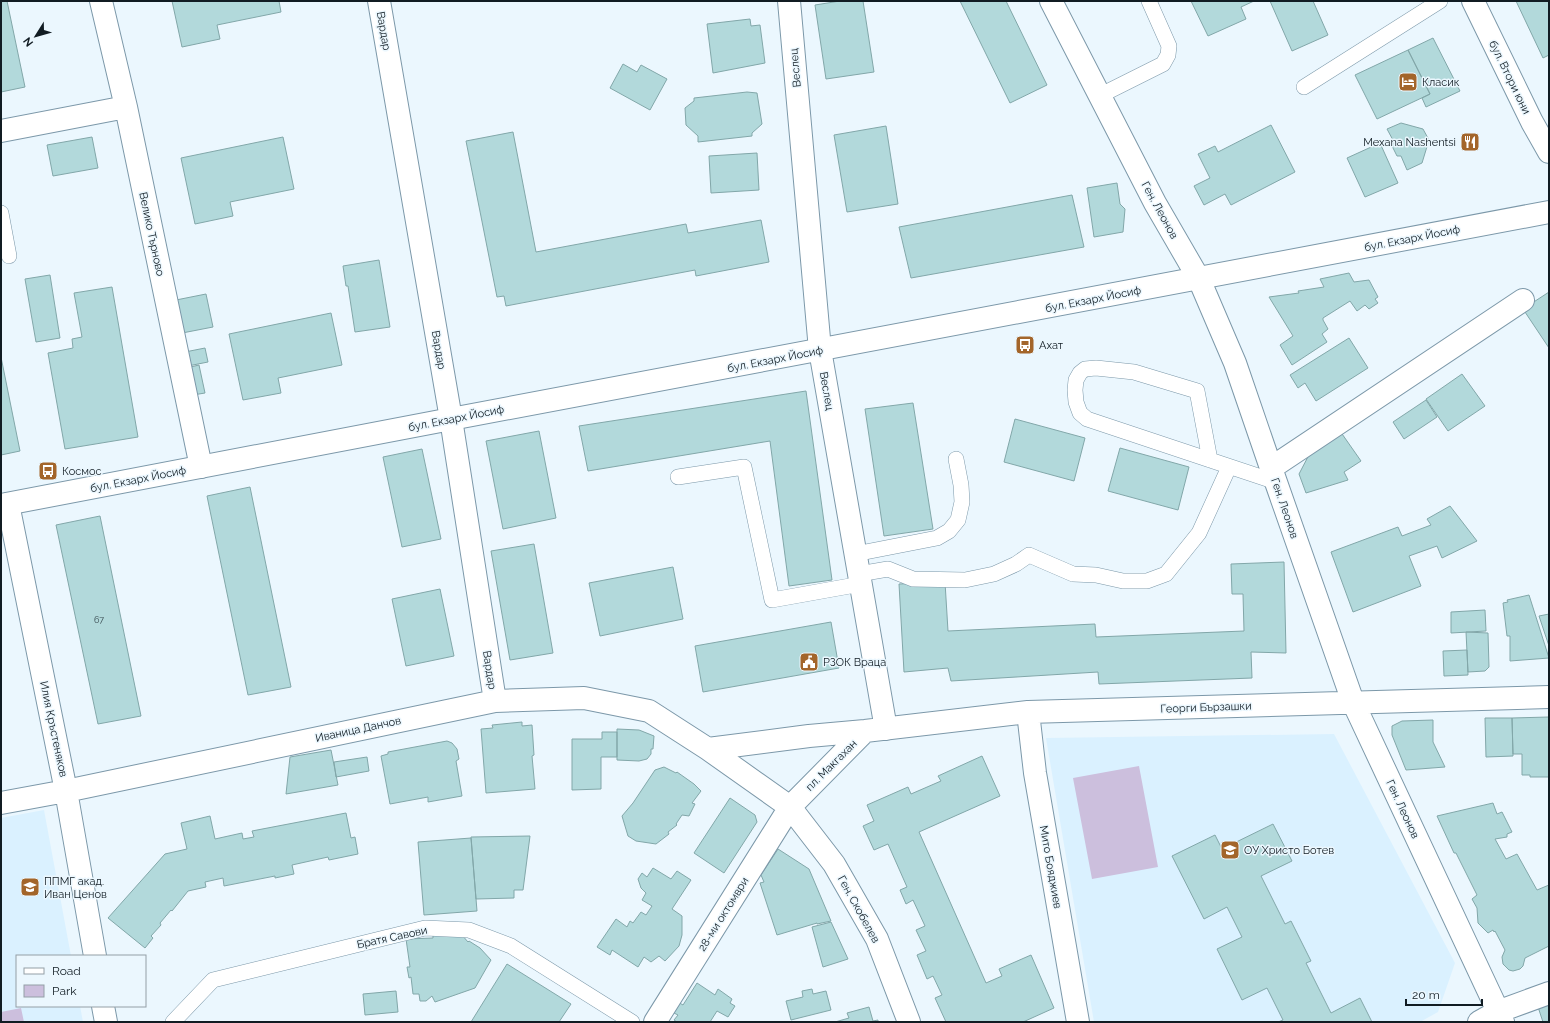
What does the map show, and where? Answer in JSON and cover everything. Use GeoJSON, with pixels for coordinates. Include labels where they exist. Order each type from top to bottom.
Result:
{"type":"FeatureCollection","features":[{"type":"Feature","properties":{"kind":"street","name":"Велико Търново"},"geometry":{"type":"LineString","coordinates":[[101,1],[126,107],[201,467]]}},
{"type":"Feature","properties":{"kind":"street","name":"Вардар"},"geometry":{"type":"LineString","coordinates":[[379,1],[450,419],[495,700]]}},
{"type":"Feature","properties":{"kind":"street","name":"Веслец"},"geometry":{"type":"LineString","coordinates":[[789,1],[820,350],[886,729]]}},
{"type":"Feature","properties":{"kind":"street","name":"Ген. Леонов"},"geometry":{"type":"LineString","coordinates":[[1051,1],[1155,203],[1199,279],[1235,363],[1353,702],[1500,1017]]}},
{"type":"Feature","properties":{"kind":"street","name":"бул. Втори юни"},"geometry":{"type":"LineString","coordinates":[[1473,1],[1532,122],[1549,152]]}},
{"type":"Feature","properties":{"kind":"street"},"geometry":{"type":"LineString","coordinates":[[1,131],[126,107]]}},
{"type":"Feature","properties":{"kind":"street","name":"бул. Екзарх Йосиф"},"geometry":{"type":"LineString","coordinates":[[4,504],[1549,212]]}},
{"type":"Feature","properties":{"kind":"street"},"geometry":{"type":"LineString","coordinates":[[1273,475],[1524,300]]}},
{"type":"Feature","properties":{"kind":"street","name":"Илия Кръстеняков"},"geometry":{"type":"LineString","coordinates":[[4,504],[66,791],[95,955]]}},
{"type":"Feature","properties":{"kind":"street","name":"Георги Бързашки"},"geometry":{"type":"LineString","coordinates":[[865,731],[1028,712],[1549,697]]}},
{"type":"Feature","properties":{"kind":"street","name":"Иваница Данчов"},"geometry":{"type":"LineString","coordinates":[[1,803],[66,791],[495,700],[584,698],[649,711],[708,749]]}},
{"type":"Feature","properties":{"kind":"street","name":"Мито Бояджиев"},"geometry":{"type":"LineString","coordinates":[[1028,712],[1034,773],[1073,1020]]}},
{"type":"Feature","properties":{"kind":"street","name":"пл. Макгахан"},"geometry":{"type":"LineString","coordinates":[[708,749],[809,736],[865,731]]}},
{"type":"Feature","properties":{"kind":"street","name":"пл. Макгахан"},"geometry":{"type":"LineString","coordinates":[[790,806],[865,731]]}},
{"type":"Feature","properties":{"kind":"street"},"geometry":{"type":"LineString","coordinates":[[708,749],[790,806]]}},
{"type":"Feature","properties":{"kind":"street","name":"28-ми октомври"},"geometry":{"type":"LineString","coordinates":[[656,1022],[790,806]]}},
{"type":"Feature","properties":{"kind":"street","name":"Ген. Скобелев"},"geometry":{"type":"LineString","coordinates":[[790,806],[834,864],[877,939],[909,1022]]}},
{"type":"Feature","properties":{"kind":"street"},"geometry":{"type":"LineString","coordinates":[[1479,1022],[1500,1017],[1549,993]]}},
{"type":"Feature","properties":{"kind":"street"},"geometry":{"type":"LineString","coordinates":[[103,1007],[106,1022]]}},
{"type":"Feature","properties":{"kind":"lane"},"geometry":{"type":"LineString","coordinates":[[1099,96],[1163,64],[1168,55],[1169,46],[1149,1]]}},
{"type":"Feature","properties":{"kind":"lane"},"geometry":{"type":"LineString","coordinates":[[1304,87],[1440,1]]}},
{"type":"Feature","properties":{"kind":"lane"},"geometry":{"type":"LineString","coordinates":[[1,213],[8,256]]}},
{"type":"Feature","properties":{"kind":"lane"},"geometry":{"type":"LineString","coordinates":[[1210,460],[1197,391],[1134,372],[1096,368],[1085,369],[1080,373],[1076,380],[1076,402],[1080,412],[1087,419],[1229,467],[1273,475]]}},
{"type":"Feature","properties":{"kind":"lane"},"geometry":{"type":"LineString","coordinates":[[678,477],[744,467],[772,600],[858,571],[937,538],[949,530],[958,520],[962,502],[961,485],[956,459]]}},
{"type":"Feature","properties":{"kind":"lane"},"geometry":{"type":"LineString","coordinates":[[858,571],[888,569],[913,579],[965,580],[994,574],[1016,564],[1030,555],[1073,574],[1096,575],[1123,581],[1147,581],[1166,574],[1199,533],[1229,467]]}},
{"type":"Feature","properties":{"kind":"lane","name":"Братя Савови"},"geometry":{"type":"LineString","coordinates":[[173,1022],[213,980],[425,928],[470,930],[511,946],[632,1022]]}},
{"type":"Feature","properties":{"kind":"shaded area","name":"ОУ Христо Ботев"},"geometry":{"type":"Polygon","coordinates":[[[1334,734],[1455,963],[1438,1012],[1420,1022],[1094,1022],[1046,738],[1334,734]]]}},
{"type":"Feature","properties":{"kind":"shaded area","name":"ППМГ акад. Иван Ценов"},"geometry":{"type":"Polygon","coordinates":[[[44,810],[71,955],[16,955],[16,1007],[80,1007],[83,1022],[1,1022],[1,818],[44,810]]]}},
{"type":"Feature","properties":{"kind":"green space"},"geometry":{"type":"Polygon","coordinates":[[[1139,766],[1158,867],[1092,879],[1073,778],[1139,766]]]}},
{"type":"Feature","properties":{"kind":"green space"},"geometry":{"type":"Polygon","coordinates":[[[21,1008],[24,1022],[1,1022],[1,1012],[21,1008]]]}},
{"type":"Feature","properties":{"kind":"building"},"geometry":{"type":"Polygon","coordinates":[[[1,1],[7,1],[25,87],[1,92],[1,1]]]}},
{"type":"Feature","properties":{"kind":"building"},"geometry":{"type":"Polygon","coordinates":[[[172,1],[279,1],[281,12],[217,25],[220,39],[182,47],[172,1]]]}},
{"type":"Feature","properties":{"kind":"building"},"geometry":{"type":"Polygon","coordinates":[[[840,1],[863,1],[874,72],[826,79],[815,5],[840,1]]]}},
{"type":"Feature","properties":{"kind":"building"},"geometry":{"type":"Polygon","coordinates":[[[960,1],[1006,1],[1047,85],[1010,103],[960,1]]]}},
{"type":"Feature","properties":{"kind":"building"},"geometry":{"type":"Polygon","coordinates":[[[1191,1],[1254,1],[1241,7],[1246,19],[1208,36],[1191,1]]]}},
{"type":"Feature","properties":{"kind":"building"},"geometry":{"type":"Polygon","coordinates":[[[1270,1],[1313,1],[1328,35],[1292,51],[1270,1]]]}},
{"type":"Feature","properties":{"kind":"building"},"geometry":{"type":"Polygon","coordinates":[[[1516,1],[1549,1],[1549,55],[1543,58],[1516,1]]]}},
{"type":"Feature","properties":{"kind":"building"},"geometry":{"type":"Polygon","coordinates":[[[750,19],[751,26],[760,25],[765,63],[713,73],[707,24],[750,19]]]}},
{"type":"Feature","properties":{"kind":"building"},"geometry":{"type":"Polygon","coordinates":[[[1433,38],[1460,91],[1426,107],[1422,98],[1430,94],[1408,50],[1433,38]]]}},
{"type":"Feature","properties":{"kind":"building"},"geometry":{"type":"Polygon","coordinates":[[[1408,50],[1430,94],[1377,119],[1355,75],[1408,50]]]}},
{"type":"Feature","properties":{"kind":"building"},"geometry":{"type":"Polygon","coordinates":[[[623,64],[637,72],[641,65],[667,79],[650,110],[610,88],[623,64]]]}},
{"type":"Feature","properties":{"kind":"building"},"geometry":{"type":"Polygon","coordinates":[[[747,92],[757,93],[762,124],[752,133],[752,136],[698,142],[698,136],[686,125],[685,108],[694,101],[694,98],[747,92]]]}},
{"type":"Feature","properties":{"kind":"building"},"geometry":{"type":"Polygon","coordinates":[[[1401,123],[1423,129],[1429,140],[1422,163],[1407,170],[1401,156],[1397,156],[1392,146],[1394,142],[1387,129],[1401,123]]]}},
{"type":"Feature","properties":{"kind":"building"},"geometry":{"type":"Polygon","coordinates":[[[1271,125],[1295,172],[1231,205],[1225,194],[1204,205],[1194,186],[1210,178],[1198,154],[1215,146],[1218,152],[1271,125]]]}},
{"type":"Feature","properties":{"kind":"building"},"geometry":{"type":"Polygon","coordinates":[[[886,126],[898,204],[847,212],[834,135],[886,126]]]}},
{"type":"Feature","properties":{"kind":"building"},"geometry":{"type":"Polygon","coordinates":[[[513,132],[536,252],[686,224],[688,233],[761,220],[769,262],[696,276],[695,270],[506,306],[504,296],[497,297],[466,141],[513,132]]]}},
{"type":"Feature","properties":{"kind":"building"},"geometry":{"type":"Polygon","coordinates":[[[92,137],[98,168],[53,176],[47,145],[92,137]]]}},
{"type":"Feature","properties":{"kind":"building"},"geometry":{"type":"Polygon","coordinates":[[[283,137],[294,189],[230,202],[233,216],[195,224],[181,158],[283,137]]]}},
{"type":"Feature","properties":{"kind":"building"},"geometry":{"type":"Polygon","coordinates":[[[1380,143],[1398,183],[1365,197],[1347,158],[1380,143]]]}},
{"type":"Feature","properties":{"kind":"building"},"geometry":{"type":"Polygon","coordinates":[[[757,153],[759,190],[711,193],[709,156],[757,153]]]}},
{"type":"Feature","properties":{"kind":"building"},"geometry":{"type":"Polygon","coordinates":[[[1117,183],[1120,204],[1125,209],[1123,232],[1094,237],[1087,188],[1117,183]]]}},
{"type":"Feature","properties":{"kind":"building"},"geometry":{"type":"Polygon","coordinates":[[[1072,195],[1084,247],[911,278],[899,227],[1072,195]]]}},
{"type":"Feature","properties":{"kind":"building"},"geometry":{"type":"Polygon","coordinates":[[[379,260],[390,327],[355,332],[348,286],[346,286],[343,266],[379,260]]]}},
{"type":"Feature","properties":{"kind":"building"},"geometry":{"type":"Polygon","coordinates":[[[1349,273],[1354,282],[1369,280],[1378,297],[1375,299],[1378,303],[1369,309],[1365,305],[1357,311],[1350,301],[1323,318],[1328,329],[1322,334],[1327,342],[1292,365],[1280,345],[1293,336],[1269,297],[1299,293],[1298,291],[1324,287],[1320,279],[1349,273]]]}},
{"type":"Feature","properties":{"kind":"building"},"geometry":{"type":"Polygon","coordinates":[[[50,275],[60,338],[36,342],[25,279],[50,275]]]}},
{"type":"Feature","properties":{"kind":"building"},"geometry":{"type":"Polygon","coordinates":[[[112,287],[138,437],[65,449],[48,353],[73,348],[72,339],[82,337],[74,293],[112,287]]]}},
{"type":"Feature","properties":{"kind":"building"},"geometry":{"type":"Polygon","coordinates":[[[1549,292],[1549,348],[1523,309],[1549,292]]]}},
{"type":"Feature","properties":{"kind":"building"},"geometry":{"type":"Polygon","coordinates":[[[206,294],[213,327],[177,334],[171,301],[206,294]]]}},
{"type":"Feature","properties":{"kind":"building"},"geometry":{"type":"Polygon","coordinates":[[[331,313],[342,365],[278,378],[281,393],[243,400],[229,334],[331,313]]]}},
{"type":"Feature","properties":{"kind":"building"},"geometry":{"type":"Polygon","coordinates":[[[1349,338],[1368,368],[1316,401],[1305,383],[1298,388],[1290,375],[1349,338]]]}},
{"type":"Feature","properties":{"kind":"building"},"geometry":{"type":"Polygon","coordinates":[[[205,348],[208,362],[183,367],[180,353],[205,348]]]}},
{"type":"Feature","properties":{"kind":"building"},"geometry":{"type":"Polygon","coordinates":[[[1,357],[20,451],[1,455],[1,357]]]}},
{"type":"Feature","properties":{"kind":"building"},"geometry":{"type":"Polygon","coordinates":[[[199,365],[205,393],[187,396],[182,369],[199,365]]]}},
{"type":"Feature","properties":{"kind":"building"},"geometry":{"type":"Polygon","coordinates":[[[1462,374],[1485,406],[1448,431],[1426,399],[1462,374]]]}},
{"type":"Feature","properties":{"kind":"building"},"geometry":{"type":"Polygon","coordinates":[[[806,391],[832,580],[789,586],[770,441],[588,471],[579,426],[806,391]]]}},
{"type":"Feature","properties":{"kind":"building"},"geometry":{"type":"Polygon","coordinates":[[[1426,400],[1437,417],[1404,439],[1393,422],[1426,400]]]}},
{"type":"Feature","properties":{"kind":"building"},"geometry":{"type":"Polygon","coordinates":[[[913,403],[933,529],[884,536],[865,409],[913,403]]]}},
{"type":"Feature","properties":{"kind":"building"},"geometry":{"type":"Polygon","coordinates":[[[1015,419],[1085,438],[1074,481],[1004,462],[1015,419]]]}},
{"type":"Feature","properties":{"kind":"building"},"geometry":{"type":"Polygon","coordinates":[[[539,431],[556,518],[503,529],[486,441],[539,431]]]}},
{"type":"Feature","properties":{"kind":"building"},"geometry":{"type":"Polygon","coordinates":[[[1340,431],[1361,461],[1344,472],[1348,480],[1306,493],[1299,474],[1311,451],[1340,431]]]}},
{"type":"Feature","properties":{"kind":"building"},"geometry":{"type":"Polygon","coordinates":[[[1120,448],[1189,467],[1178,510],[1108,491],[1120,448]]]}},
{"type":"Feature","properties":{"kind":"building"},"geometry":{"type":"Polygon","coordinates":[[[422,449],[441,539],[402,547],[383,457],[422,449]]]}},
{"type":"Feature","properties":{"kind":"building"},"geometry":{"type":"Polygon","coordinates":[[[250,487],[291,687],[248,695],[207,496],[250,487]]]}},
{"type":"Feature","properties":{"kind":"building"},"geometry":{"type":"Polygon","coordinates":[[[1450,506],[1477,541],[1442,558],[1437,546],[1409,556],[1421,586],[1353,612],[1331,552],[1398,527],[1402,536],[1431,525],[1427,519],[1450,506]]]}},
{"type":"Feature","properties":{"kind":"building"},"geometry":{"type":"Polygon","coordinates":[[[100,516],[141,716],[98,724],[56,525],[100,516]]]}},
{"type":"Feature","properties":{"kind":"building"},"geometry":{"type":"Polygon","coordinates":[[[534,544],[553,653],[510,660],[491,551],[534,544]]]}},
{"type":"Feature","properties":{"kind":"building"},"geometry":{"type":"Polygon","coordinates":[[[1284,562],[1286,653],[1251,652],[1252,678],[1099,684],[1098,672],[951,681],[948,668],[904,672],[899,584],[945,582],[948,631],[1095,624],[1096,637],[1244,631],[1243,594],[1232,594],[1231,564],[1284,562]]]}},
{"type":"Feature","properties":{"kind":"building"},"geometry":{"type":"Polygon","coordinates":[[[673,567],[683,619],[600,636],[589,583],[673,567]]]}},
{"type":"Feature","properties":{"kind":"building"},"geometry":{"type":"Polygon","coordinates":[[[440,589],[454,656],[406,666],[392,599],[440,589]]]}},
{"type":"Feature","properties":{"kind":"building"},"geometry":{"type":"Polygon","coordinates":[[[1529,595],[1549,658],[1510,661],[1510,636],[1507,636],[1503,603],[1508,602],[1507,600],[1529,595]]]}},
{"type":"Feature","properties":{"kind":"building"},"geometry":{"type":"Polygon","coordinates":[[[1485,610],[1486,631],[1451,633],[1451,612],[1485,610]]]}},
{"type":"Feature","properties":{"kind":"building"},"geometry":{"type":"Polygon","coordinates":[[[1549,614],[1549,646],[1539,616],[1549,614]]]}},
{"type":"Feature","properties":{"kind":"building"},"geometry":{"type":"Polygon","coordinates":[[[831,622],[839,668],[703,692],[695,646],[831,622]]]}},
{"type":"Feature","properties":{"kind":"building"},"geometry":{"type":"Polygon","coordinates":[[[1466,632],[1488,633],[1489,667],[1485,671],[1468,672],[1466,632]]]}},
{"type":"Feature","properties":{"kind":"building"},"geometry":{"type":"Polygon","coordinates":[[[1467,650],[1468,675],[1444,676],[1443,651],[1467,650]]]}},
{"type":"Feature","properties":{"kind":"building"},"geometry":{"type":"Polygon","coordinates":[[[1549,717],[1549,777],[1530,777],[1530,775],[1522,775],[1522,754],[1513,754],[1512,718],[1549,717]]]}},
{"type":"Feature","properties":{"kind":"building"},"geometry":{"type":"Polygon","coordinates":[[[1485,718],[1512,718],[1513,756],[1486,757],[1485,718]]]}},
{"type":"Feature","properties":{"kind":"building"},"geometry":{"type":"Polygon","coordinates":[[[1433,720],[1433,742],[1445,767],[1406,770],[1392,735],[1392,726],[1402,721],[1433,720]]]}},
{"type":"Feature","properties":{"kind":"building"},"geometry":{"type":"Polygon","coordinates":[[[522,722],[522,726],[532,725],[534,755],[532,756],[535,789],[486,793],[481,729],[493,728],[492,725],[522,722]]]}},
{"type":"Feature","properties":{"kind":"building"},"geometry":{"type":"Polygon","coordinates":[[[617,729],[639,730],[654,736],[653,749],[651,749],[651,754],[647,759],[639,761],[617,760],[617,729]]]}},
{"type":"Feature","properties":{"kind":"building"},"geometry":{"type":"Polygon","coordinates":[[[602,732],[617,732],[617,757],[601,757],[601,789],[572,790],[572,739],[602,739],[602,732]]]}},
{"type":"Feature","properties":{"kind":"building"},"geometry":{"type":"Polygon","coordinates":[[[447,741],[452,743],[457,749],[459,759],[456,761],[462,796],[428,802],[428,797],[390,804],[381,756],[388,754],[388,752],[447,741]]]}},
{"type":"Feature","properties":{"kind":"building"},"geometry":{"type":"Polygon","coordinates":[[[331,750],[338,785],[286,794],[290,757],[331,750]]]}},
{"type":"Feature","properties":{"kind":"building"},"geometry":{"type":"Polygon","coordinates":[[[982,756],[1000,796],[919,832],[986,983],[1002,976],[999,969],[1031,955],[1054,1008],[1023,1022],[946,1022],[935,998],[942,995],[933,976],[927,979],[917,955],[926,951],[916,930],[925,926],[913,900],[906,904],[900,890],[907,887],[888,844],[874,850],[863,826],[874,821],[867,805],[908,787],[911,794],[941,781],[938,776],[982,756]]]}},
{"type":"Feature","properties":{"kind":"building"},"geometry":{"type":"Polygon","coordinates":[[[367,757],[369,771],[336,777],[334,762],[367,757]]]}},
{"type":"Feature","properties":{"kind":"building"},"geometry":{"type":"Polygon","coordinates":[[[664,767],[676,773],[677,772],[701,791],[692,803],[695,804],[689,816],[682,815],[676,824],[677,825],[668,832],[669,834],[656,844],[636,841],[628,836],[622,816],[633,803],[655,770],[664,767]]]}},
{"type":"Feature","properties":{"kind":"building"},"geometry":{"type":"Polygon","coordinates":[[[730,798],[755,815],[757,822],[724,873],[694,853],[730,798]]]}},
{"type":"Feature","properties":{"kind":"building"},"geometry":{"type":"Polygon","coordinates":[[[1493,803],[1497,814],[1502,812],[1512,832],[1507,834],[1507,837],[1495,839],[1506,859],[1517,854],[1537,890],[1549,885],[1549,946],[1525,958],[1523,966],[1520,969],[1513,971],[1509,970],[1503,964],[1502,957],[1505,950],[1495,931],[1494,932],[1493,930],[1488,933],[1478,923],[1477,908],[1472,899],[1477,895],[1456,853],[1454,853],[1437,816],[1493,803]]]}},
{"type":"Feature","properties":{"kind":"building"},"geometry":{"type":"Polygon","coordinates":[[[346,813],[351,838],[355,837],[358,854],[329,860],[328,857],[292,865],[294,874],[275,878],[275,876],[224,886],[223,878],[205,882],[206,887],[188,891],[160,923],[161,925],[151,936],[153,938],[145,948],[108,918],[165,854],[187,849],[181,823],[210,816],[215,839],[242,833],[243,839],[254,837],[252,831],[346,813]]]}},
{"type":"Feature","properties":{"kind":"building"},"geometry":{"type":"Polygon","coordinates":[[[1273,824],[1292,861],[1261,876],[1285,924],[1291,921],[1311,961],[1306,963],[1331,1013],[1360,998],[1372,1022],[1278,1022],[1283,1020],[1267,988],[1242,1000],[1217,949],[1242,937],[1227,907],[1204,919],[1172,856],[1215,835],[1222,849],[1273,824]]]}},
{"type":"Feature","properties":{"kind":"building"},"geometry":{"type":"Polygon","coordinates":[[[530,836],[523,890],[514,890],[514,898],[476,899],[471,837],[530,836]]]}},
{"type":"Feature","properties":{"kind":"building"},"geometry":{"type":"Polygon","coordinates":[[[471,838],[477,911],[424,915],[418,842],[471,838]]]}},
{"type":"Feature","properties":{"kind":"building"},"geometry":{"type":"Polygon","coordinates":[[[778,849],[809,869],[831,921],[817,923],[777,935],[760,883],[764,882],[761,875],[778,849]]]}},
{"type":"Feature","properties":{"kind":"building"},"geometry":{"type":"Polygon","coordinates":[[[653,868],[671,879],[677,871],[691,880],[672,909],[682,916],[682,935],[679,946],[665,961],[659,956],[651,962],[644,957],[638,967],[612,950],[610,955],[597,947],[616,919],[627,927],[630,921],[633,923],[641,912],[646,915],[652,906],[642,900],[646,893],[641,888],[638,879],[642,873],[647,877],[653,868]]]}},
{"type":"Feature","properties":{"kind":"building"},"geometry":{"type":"Polygon","coordinates":[[[831,922],[848,959],[823,967],[812,927],[831,922]]]}},
{"type":"Feature","properties":{"kind":"building"},"geometry":{"type":"Polygon","coordinates":[[[433,934],[462,935],[468,942],[469,941],[480,948],[491,960],[475,988],[435,1002],[432,996],[426,1001],[420,1001],[419,994],[413,994],[411,977],[409,978],[407,967],[410,967],[406,939],[433,938],[433,934]]]}},
{"type":"Feature","properties":{"kind":"building"},"geometry":{"type":"Polygon","coordinates":[[[507,964],[571,1004],[559,1022],[471,1022],[507,964]]]}},
{"type":"Feature","properties":{"kind":"building"},"geometry":{"type":"Polygon","coordinates":[[[697,983],[715,995],[718,989],[732,999],[730,1003],[735,1006],[728,1017],[717,1011],[710,1022],[677,1022],[674,1020],[678,1015],[672,1012],[678,1002],[683,1005],[697,983]]]}},
{"type":"Feature","properties":{"kind":"building"},"geometry":{"type":"Polygon","coordinates":[[[812,989],[813,994],[826,991],[831,1010],[791,1020],[786,1001],[803,997],[802,991],[812,989]]]}},
{"type":"Feature","properties":{"kind":"building"},"geometry":{"type":"Polygon","coordinates":[[[396,991],[398,1012],[365,1015],[363,994],[396,991]]]}},
{"type":"Feature","properties":{"kind":"building"},"geometry":{"type":"Polygon","coordinates":[[[1549,1003],[1549,1022],[1543,1022],[1538,1007],[1549,1003]]]}},
{"type":"Feature","properties":{"kind":"building"},"geometry":{"type":"Polygon","coordinates":[[[869,1007],[873,1021],[878,1020],[878,1022],[835,1022],[849,1018],[847,1013],[869,1007]]]}},
{"type":"Feature","properties":{"kind":"place","name":"Класик"},"geometry":{"type":"Point","coordinates":[1408,82]}},
{"type":"Feature","properties":{"kind":"place","name":"Mexana Nashentsi"},"geometry":{"type":"Point","coordinates":[1470,142]}},
{"type":"Feature","properties":{"kind":"place","name":"Ахат"},"geometry":{"type":"Point","coordinates":[1025,345]}},
{"type":"Feature","properties":{"kind":"place","name":"Космос"},"geometry":{"type":"Point","coordinates":[48,471]}},
{"type":"Feature","properties":{"kind":"place","name":"РЗОК Враца"},"geometry":{"type":"Point","coordinates":[809,662]}},
{"type":"Feature","properties":{"kind":"place","name":"ОУ Христо Ботев"},"geometry":{"type":"Point","coordinates":[1230,850]}},
{"type":"Feature","properties":{"kind":"place","name":"ППМГ акад. Иван Ценов"},"geometry":{"type":"Point","coordinates":[30,887]}}]}
